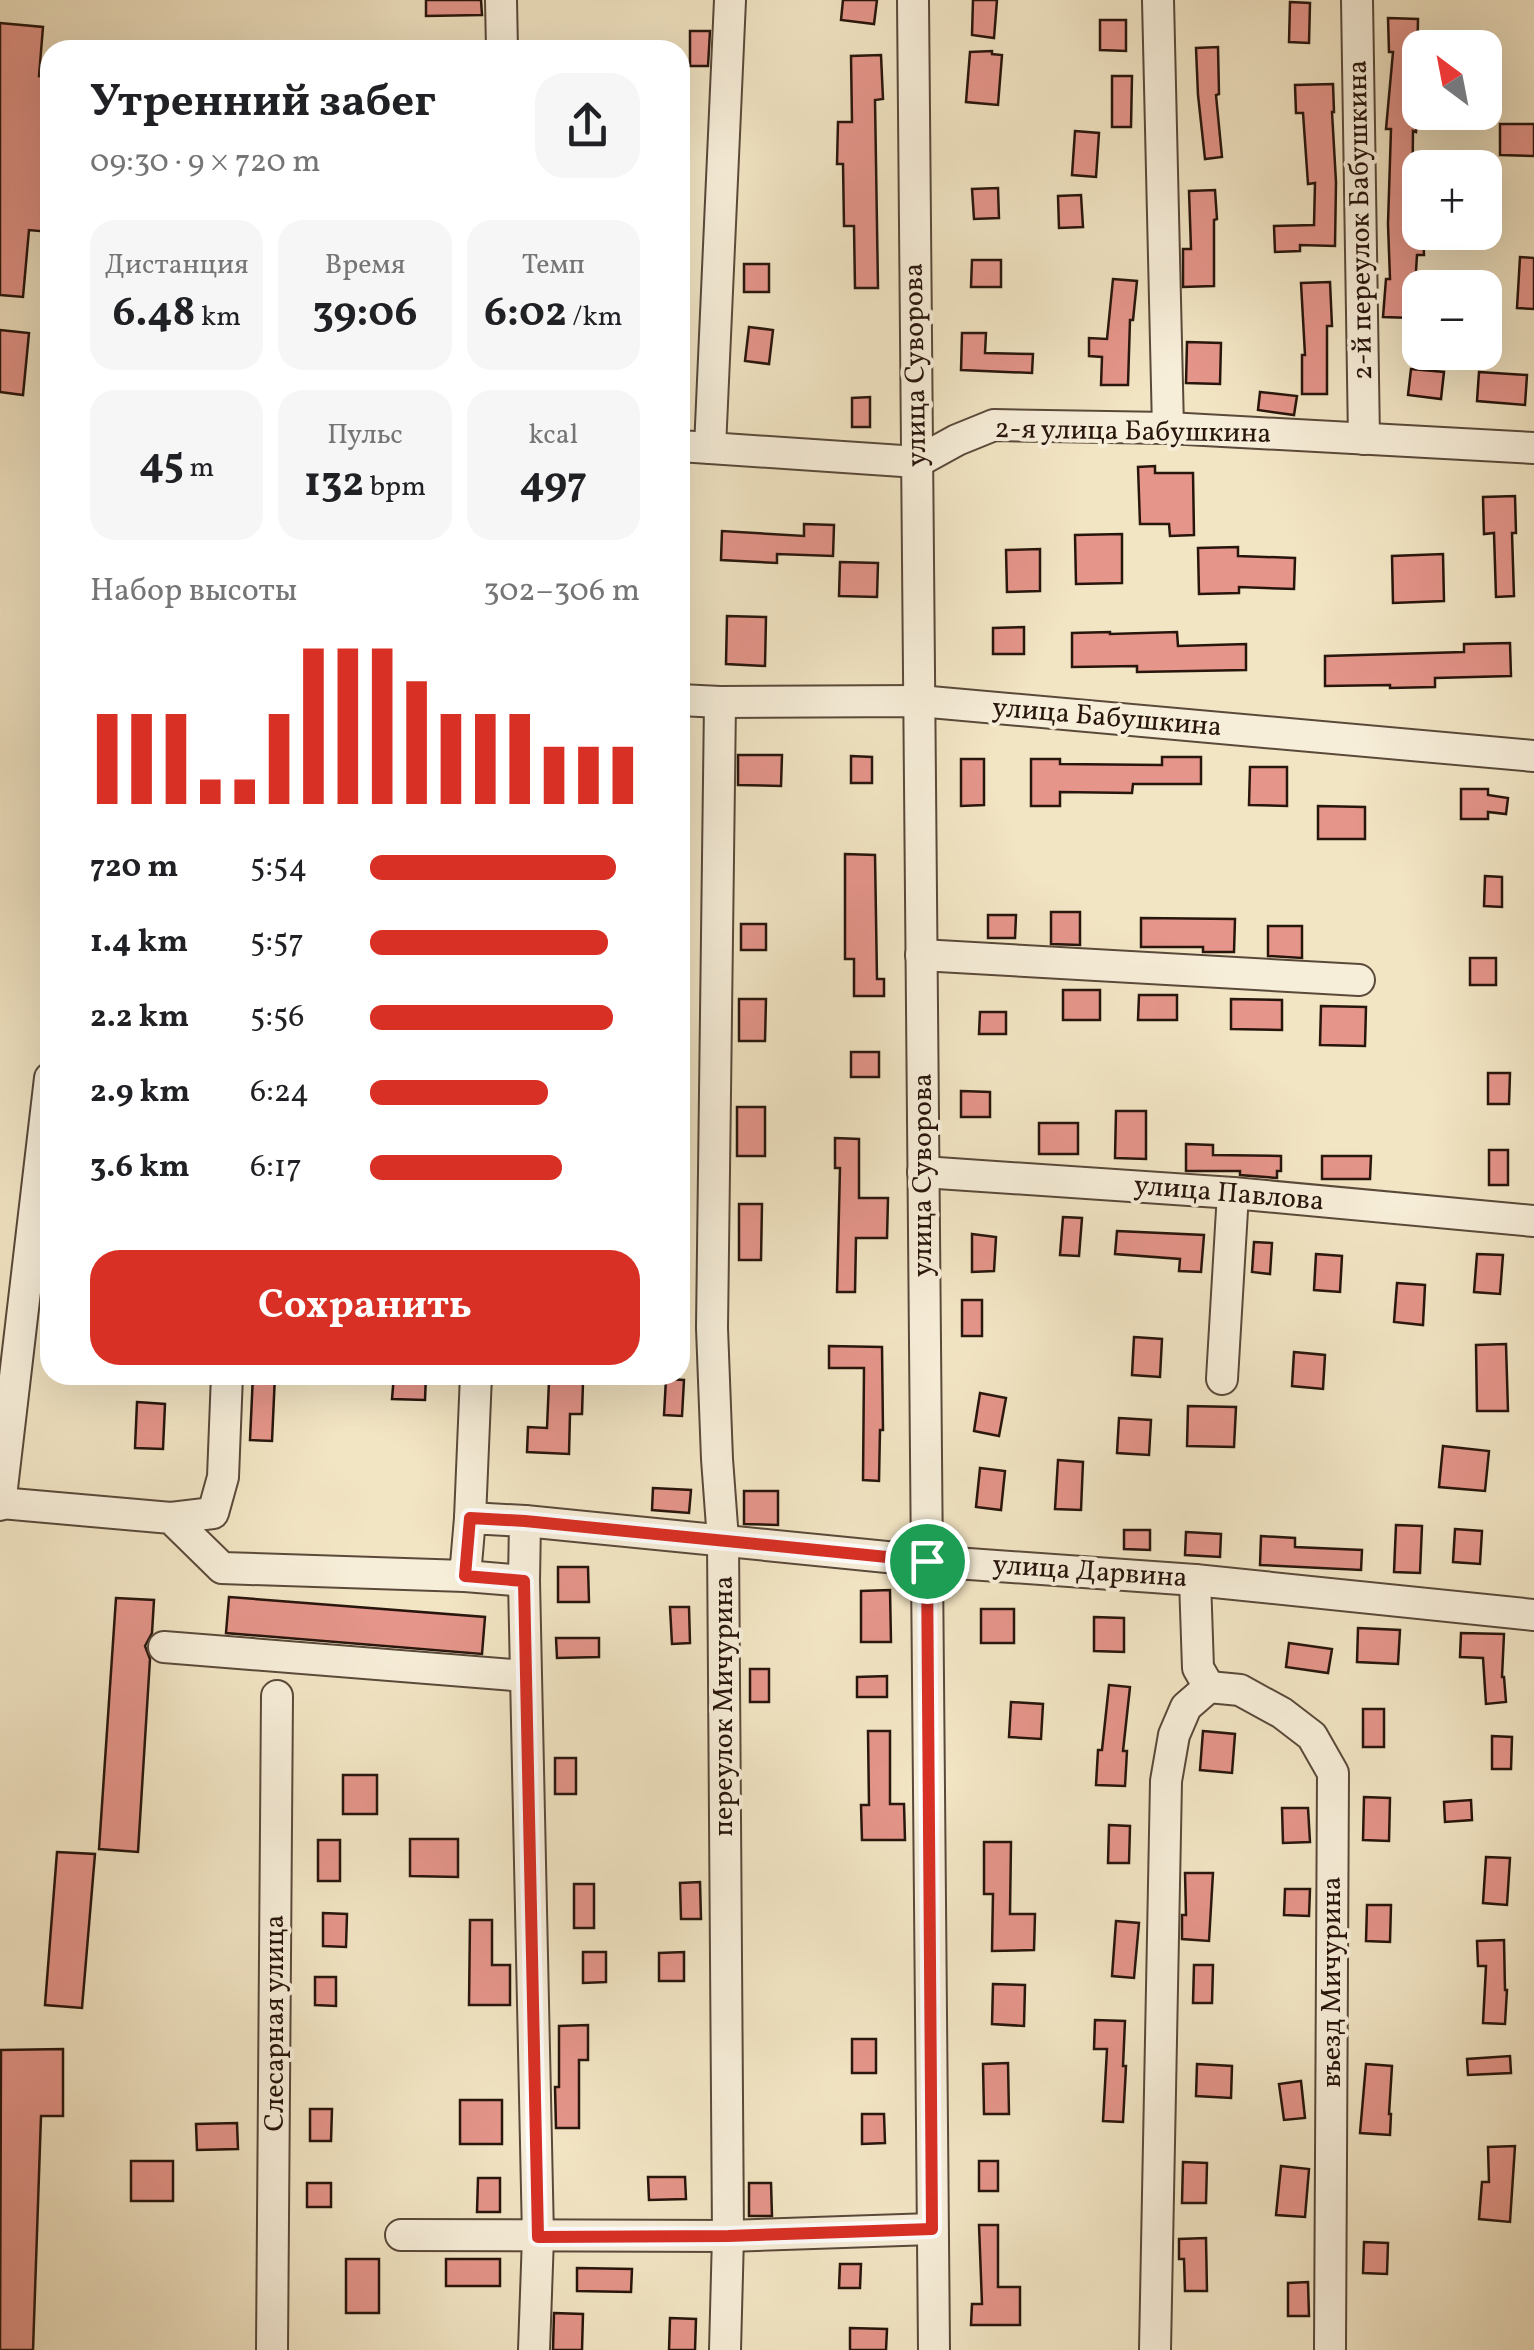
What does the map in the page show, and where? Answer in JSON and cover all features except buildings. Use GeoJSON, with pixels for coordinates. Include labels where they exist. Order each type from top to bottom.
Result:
{"type":"FeatureCollection","features":[{"type":"Feature","properties":{"kind":"street"},"geometry":{"type":"LineString","coordinates":[[502,0],[502,40]]}},
{"type":"Feature","properties":{"kind":"street"},"geometry":{"type":"LineString","coordinates":[[730,0],[695,447],[917,462]]}},
{"type":"Feature","properties":{"kind":"street","name":"улица Суворова"},"geometry":{"type":"LineString","coordinates":[[913,0],[934,2350]]}},
{"type":"Feature","properties":{"kind":"street"},"geometry":{"type":"LineString","coordinates":[[1158,0],[1168,428]]}},
{"type":"Feature","properties":{"kind":"street","name":"2-й переулок Бабушкина"},"geometry":{"type":"LineString","coordinates":[[1357,0],[1364,439]]}},
{"type":"Feature","properties":{"kind":"street","name":"2-я улица Бабушкина"},"geometry":{"type":"LineString","coordinates":[[917,462],[994,425],[1168,428],[1534,448]]}},
{"type":"Feature","properties":{"kind":"street","name":"улица Бабушкина"},"geometry":{"type":"LineString","coordinates":[[690,700],[919,701],[1534,756]]}},
{"type":"Feature","properties":{"kind":"street","name":"переулок Мичурина"},"geometry":{"type":"LineString","coordinates":[[720,702],[712,1328],[723,1540],[728,2236],[725,2350]]}},
{"type":"Feature","properties":{"kind":"street"},"geometry":{"type":"LineString","coordinates":[[922,955],[1359,980]]}},
{"type":"Feature","properties":{"kind":"street"},"geometry":{"type":"LineString","coordinates":[[40,1163],[0,1504],[172,1518],[213,1513],[223,1477],[227,1385]]}},
{"type":"Feature","properties":{"kind":"street","name":"улица Павлова"},"geometry":{"type":"LineString","coordinates":[[923,1172],[1233,1193],[1534,1220]]}},
{"type":"Feature","properties":{"kind":"street"},"geometry":{"type":"LineString","coordinates":[[1222,1379],[1233,1193]]}},
{"type":"Feature","properties":{"kind":"street"},"geometry":{"type":"LineString","coordinates":[[465,1576],[476,1385]]}},
{"type":"Feature","properties":{"kind":"street"},"geometry":{"type":"LineString","coordinates":[[172,1518],[222,1568],[524,1581]]}},
{"type":"Feature","properties":{"kind":"street","name":"улица Дарвина"},"geometry":{"type":"LineString","coordinates":[[470,1518],[927,1561],[1195,1580],[1534,1614]]}},
{"type":"Feature","properties":{"kind":"street"},"geometry":{"type":"LineString","coordinates":[[525,1521],[538,2237],[534,2350]]}},
{"type":"Feature","properties":{"kind":"street"},"geometry":{"type":"LineString","coordinates":[[1155,2350],[1166,1782],[1174,1735],[1186,1706],[1209,1687],[1198,1668],[1195,1580]]}},
{"type":"Feature","properties":{"kind":"street"},"geometry":{"type":"LineString","coordinates":[[164,1647],[526,1676]]}},
{"type":"Feature","properties":{"kind":"street","name":"въезд Мичурина"},"geometry":{"type":"LineString","coordinates":[[1209,1687],[1240,1690],[1282,1713],[1312,1736],[1333,1772],[1330,2350]]}},
{"type":"Feature","properties":{"kind":"street","name":"Слесарная улица"},"geometry":{"type":"LineString","coordinates":[[272,2350],[277,1696]]}},
{"type":"Feature","properties":{"kind":"street"},"geometry":{"type":"LineString","coordinates":[[402,2235],[728,2236],[932,2229]]}},
{"type":"Feature","properties":{"kind":"route"},"geometry":{"type":"LineString","coordinates":[[470,1518],[927,1561],[932,2229],[538,2237],[524,1581],[465,1576],[470,1518]]}}]}
